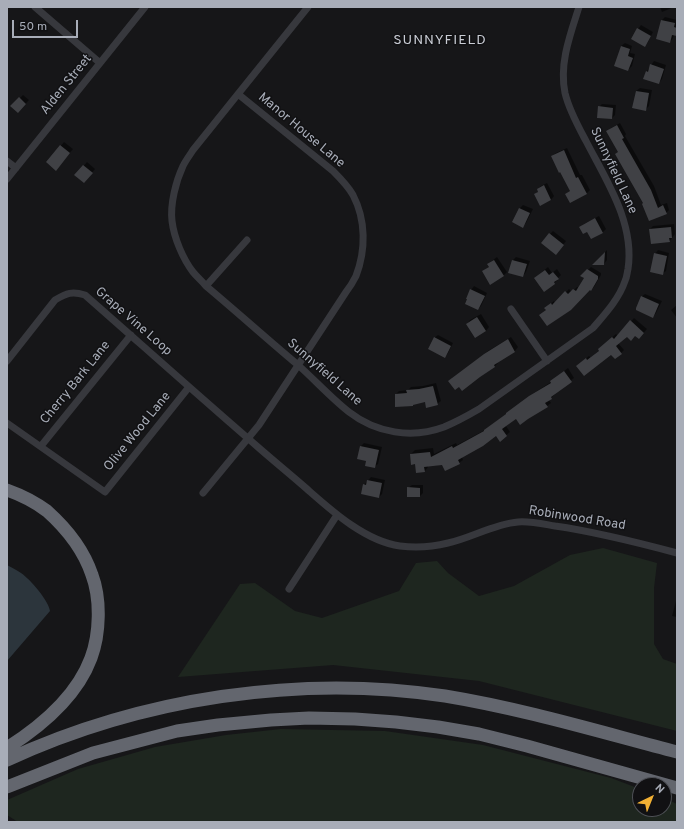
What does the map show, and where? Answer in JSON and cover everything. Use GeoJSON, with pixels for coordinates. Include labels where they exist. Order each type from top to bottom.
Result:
{"type":"FeatureCollection","features":[{"type":"Feature","properties":{"kind":"highway"},"geometry":{"type":"LineString","coordinates":[[7,490],[23,496],[46,510],[61,524],[74,540],[92,575],[96,592],[98,622],[91,658],[84,674],[74,688],[62,704],[30,732],[7,748]]}},
{"type":"Feature","properties":{"kind":"highway"},"geometry":{"type":"LineString","coordinates":[[7,760],[42,745],[132,714],[215,698],[267,691],[311,688],[354,688],[444,696],[488,704],[538,716],[677,752]]}},
{"type":"Feature","properties":{"kind":"highway"},"geometry":{"type":"LineString","coordinates":[[7,787],[93,753],[177,731],[218,725],[309,718],[354,719],[438,727],[493,738],[677,788]]}},
{"type":"Feature","properties":{"kind":"highway"},"geometry":{"type":"LineString","coordinates":[[571,758],[632,779]]}},
{"type":"Feature","properties":{"kind":"street"},"geometry":{"type":"LineString","coordinates":[[35,7],[100,63]]}},
{"type":"Feature","properties":{"kind":"street","name":"Alden Street"},"geometry":{"type":"LineString","coordinates":[[7,179],[145,7]]}},
{"type":"Feature","properties":{"kind":"street","name":"Sunnyfield Lane"},"geometry":{"type":"LineString","coordinates":[[308,7],[193,150],[183,166],[176,184],[172,220],[177,241],[184,257],[193,271],[206,286],[349,412],[365,422],[382,429],[401,433],[422,432],[443,427],[463,419],[479,409],[593,328],[618,297],[626,280],[629,259],[627,233],[621,212],[571,113],[565,94],[563,77],[564,60],[579,7]]}},
{"type":"Feature","properties":{"kind":"street","name":"Manor House Lane"},"geometry":{"type":"LineString","coordinates":[[203,493],[270,409],[346,292],[355,277],[361,261],[363,244],[363,226],[358,208],[352,194],[344,182],[333,171],[238,94]]}},
{"type":"Feature","properties":{"kind":"street"},"geometry":{"type":"LineString","coordinates":[[7,161],[16,168]]}},
{"type":"Feature","properties":{"kind":"street"},"geometry":{"type":"LineString","coordinates":[[206,286],[247,240]]}},
{"type":"Feature","properties":{"kind":"street","name":"Grape Vine Loop"},"geometry":{"type":"LineString","coordinates":[[7,361],[55,300],[66,294],[76,292],[85,295],[248,438]]}},
{"type":"Feature","properties":{"kind":"street"},"geometry":{"type":"LineString","coordinates":[[511,309],[547,361]]}},
{"type":"Feature","properties":{"kind":"street","name":"Cherry Bark Lane"},"geometry":{"type":"LineString","coordinates":[[41,446],[131,335]]}},
{"type":"Feature","properties":{"kind":"street","name":"Olive Wood Lane"},"geometry":{"type":"LineString","coordinates":[[41,446],[105,492],[190,387]]}},
{"type":"Feature","properties":{"kind":"street"},"geometry":{"type":"LineString","coordinates":[[7,423],[41,446]]}},
{"type":"Feature","properties":{"kind":"street","name":"Robinwood Road"},"geometry":{"type":"LineString","coordinates":[[248,438],[337,515],[379,540],[398,546],[423,547],[448,544],[486,530],[518,522],[578,529],[623,538],[677,553]]}},
{"type":"Feature","properties":{"kind":"street"},"geometry":{"type":"LineString","coordinates":[[289,589],[337,515]]}},
{"type":"Feature","properties":{"kind":"shaded area"},"geometry":{"type":"Polygon","coordinates":[[[603,548],[657,563],[654,588],[654,644],[663,659],[677,664],[677,731],[479,681],[333,665],[178,677],[240,584],[255,583],[295,611],[322,618],[399,591],[416,563],[437,561],[448,573],[479,596],[514,586],[570,555],[603,548]]]}},
{"type":"Feature","properties":{"kind":"shaded area"},"geometry":{"type":"Polygon","coordinates":[[[7,565],[21,573],[34,585],[43,596],[50,611],[7,661],[7,565]]]}},
{"type":"Feature","properties":{"kind":"shaded area"},"geometry":{"type":"Polygon","coordinates":[[[281,729],[385,731],[483,745],[611,778],[632,786],[632,817],[672,817],[672,802],[677,804],[677,822],[18,822],[7,815],[7,800],[78,769],[155,747],[226,735],[281,729]]]}},
{"type":"Feature","properties":{"kind":"building"},"geometry":{"type":"Polygon","coordinates":[[[661,20],[675,23],[674,27],[677,28],[677,36],[672,35],[670,43],[656,39],[661,20]]]}},
{"type":"Feature","properties":{"kind":"building"},"geometry":{"type":"Polygon","coordinates":[[[637,28],[651,36],[645,47],[631,39],[637,28]]]}},
{"type":"Feature","properties":{"kind":"building"},"geometry":{"type":"Polygon","coordinates":[[[621,46],[630,49],[628,56],[633,58],[628,71],[614,66],[621,46]]]}},
{"type":"Feature","properties":{"kind":"building"},"geometry":{"type":"Polygon","coordinates":[[[650,64],[664,69],[659,84],[643,79],[646,71],[648,72],[650,64]]]}},
{"type":"Feature","properties":{"kind":"building"},"geometry":{"type":"Polygon","coordinates":[[[636,91],[649,93],[646,111],[632,108],[636,91]]]}},
{"type":"Feature","properties":{"kind":"building"},"geometry":{"type":"Polygon","coordinates":[[[19,97],[26,104],[18,113],[10,106],[19,97]]]}},
{"type":"Feature","properties":{"kind":"building"},"geometry":{"type":"Polygon","coordinates":[[[598,106],[613,108],[612,119],[597,118],[598,106]]]}},
{"type":"Feature","properties":{"kind":"building"},"geometry":{"type":"Polygon","coordinates":[[[617,125],[624,138],[622,139],[651,190],[658,208],[663,205],[667,214],[649,221],[642,204],[643,203],[615,154],[618,152],[606,131],[617,125]]]}},
{"type":"Feature","properties":{"kind":"building"},"geometry":{"type":"Polygon","coordinates":[[[60,145],[70,153],[56,171],[46,162],[60,145]]]}},
{"type":"Feature","properties":{"kind":"building"},"geometry":{"type":"Polygon","coordinates":[[[564,150],[576,178],[578,177],[587,194],[570,203],[565,194],[570,191],[551,156],[564,150]]]}},
{"type":"Feature","properties":{"kind":"building"},"geometry":{"type":"Polygon","coordinates":[[[83,165],[93,173],[84,183],[74,175],[83,165]]]}},
{"type":"Feature","properties":{"kind":"building"},"geometry":{"type":"Polygon","coordinates":[[[544,185],[551,200],[540,206],[534,194],[538,192],[537,189],[544,185]]]}},
{"type":"Feature","properties":{"kind":"building"},"geometry":{"type":"Polygon","coordinates":[[[519,208],[530,213],[523,228],[512,222],[519,208]]]}},
{"type":"Feature","properties":{"kind":"building"},"geometry":{"type":"Polygon","coordinates":[[[595,218],[603,233],[591,239],[587,232],[583,234],[579,227],[595,218]]]}},
{"type":"Feature","properties":{"kind":"building"},"geometry":{"type":"Polygon","coordinates":[[[671,227],[672,238],[669,238],[670,242],[651,244],[649,229],[671,227]]]}},
{"type":"Feature","properties":{"kind":"building"},"geometry":{"type":"Polygon","coordinates":[[[549,233],[564,245],[556,255],[541,243],[549,233]]]}},
{"type":"Feature","properties":{"kind":"building"},"geometry":{"type":"Polygon","coordinates":[[[605,252],[604,265],[592,265],[605,252]]]}},
{"type":"Feature","properties":{"kind":"building"},"geometry":{"type":"Polygon","coordinates":[[[654,253],[667,256],[663,275],[650,272],[654,253]]]}},
{"type":"Feature","properties":{"kind":"building"},"geometry":{"type":"Polygon","coordinates":[[[494,260],[504,276],[490,285],[482,271],[489,267],[487,264],[494,260]]]}},
{"type":"Feature","properties":{"kind":"building"},"geometry":{"type":"Polygon","coordinates":[[[512,260],[527,264],[523,277],[508,273],[512,260]]]}},
{"type":"Feature","properties":{"kind":"building"},"geometry":{"type":"Polygon","coordinates":[[[587,269],[598,276],[598,279],[591,291],[590,290],[571,310],[547,326],[539,315],[546,310],[544,308],[551,303],[552,305],[565,291],[568,294],[573,289],[576,291],[584,278],[580,276],[587,269]]]}},
{"type":"Feature","properties":{"kind":"building"},"geometry":{"type":"Polygon","coordinates":[[[545,270],[549,275],[553,272],[559,279],[544,292],[534,278],[545,270]]]}},
{"type":"Feature","properties":{"kind":"building"},"geometry":{"type":"Polygon","coordinates":[[[470,289],[485,296],[478,310],[465,304],[470,289]]]}},
{"type":"Feature","properties":{"kind":"building"},"geometry":{"type":"Polygon","coordinates":[[[641,296],[659,304],[653,318],[636,310],[641,296]]]}},
{"type":"Feature","properties":{"kind":"building"},"geometry":{"type":"Polygon","coordinates":[[[477,317],[486,331],[475,338],[466,324],[477,317]]]}},
{"type":"Feature","properties":{"kind":"building"},"geometry":{"type":"Polygon","coordinates":[[[630,320],[644,333],[639,339],[635,336],[631,341],[627,337],[616,346],[622,354],[615,359],[611,355],[584,376],[576,366],[586,358],[587,360],[599,351],[598,349],[612,337],[614,339],[630,320]]]}},
{"type":"Feature","properties":{"kind":"building"},"geometry":{"type":"Polygon","coordinates":[[[434,337],[451,346],[445,358],[428,349],[434,337]]]}},
{"type":"Feature","properties":{"kind":"building"},"geometry":{"type":"Polygon","coordinates":[[[508,339],[515,352],[494,365],[495,367],[462,391],[459,387],[455,390],[448,381],[484,354],[508,339]]]}},
{"type":"Feature","properties":{"kind":"building"},"geometry":{"type":"Polygon","coordinates":[[[564,371],[572,382],[545,403],[548,407],[520,425],[516,419],[502,429],[507,436],[500,442],[496,436],[483,446],[458,460],[460,464],[445,471],[442,465],[424,467],[425,472],[416,473],[415,464],[411,465],[410,454],[430,452],[431,457],[452,446],[453,448],[484,431],[529,396],[551,383],[550,381],[564,371]]]}},
{"type":"Feature","properties":{"kind":"building"},"geometry":{"type":"Polygon","coordinates":[[[433,386],[438,405],[426,408],[425,402],[413,406],[395,407],[395,394],[407,393],[406,390],[433,386]]]}},
{"type":"Feature","properties":{"kind":"building"},"geometry":{"type":"Polygon","coordinates":[[[360,446],[379,450],[375,468],[365,466],[366,461],[357,459],[360,446]]]}},
{"type":"Feature","properties":{"kind":"building"},"geometry":{"type":"Polygon","coordinates":[[[367,480],[382,483],[379,498],[361,494],[363,484],[366,485],[367,480]]]}},
{"type":"Feature","properties":{"kind":"building"},"geometry":{"type":"Polygon","coordinates":[[[407,487],[420,488],[420,497],[407,497],[407,487]]]}},
{"type":"Feature","properties":{"kind":"district","name":"SUNNYFIELD"},"geometry":{"type":"Point","coordinates":[440,41]}}]}
